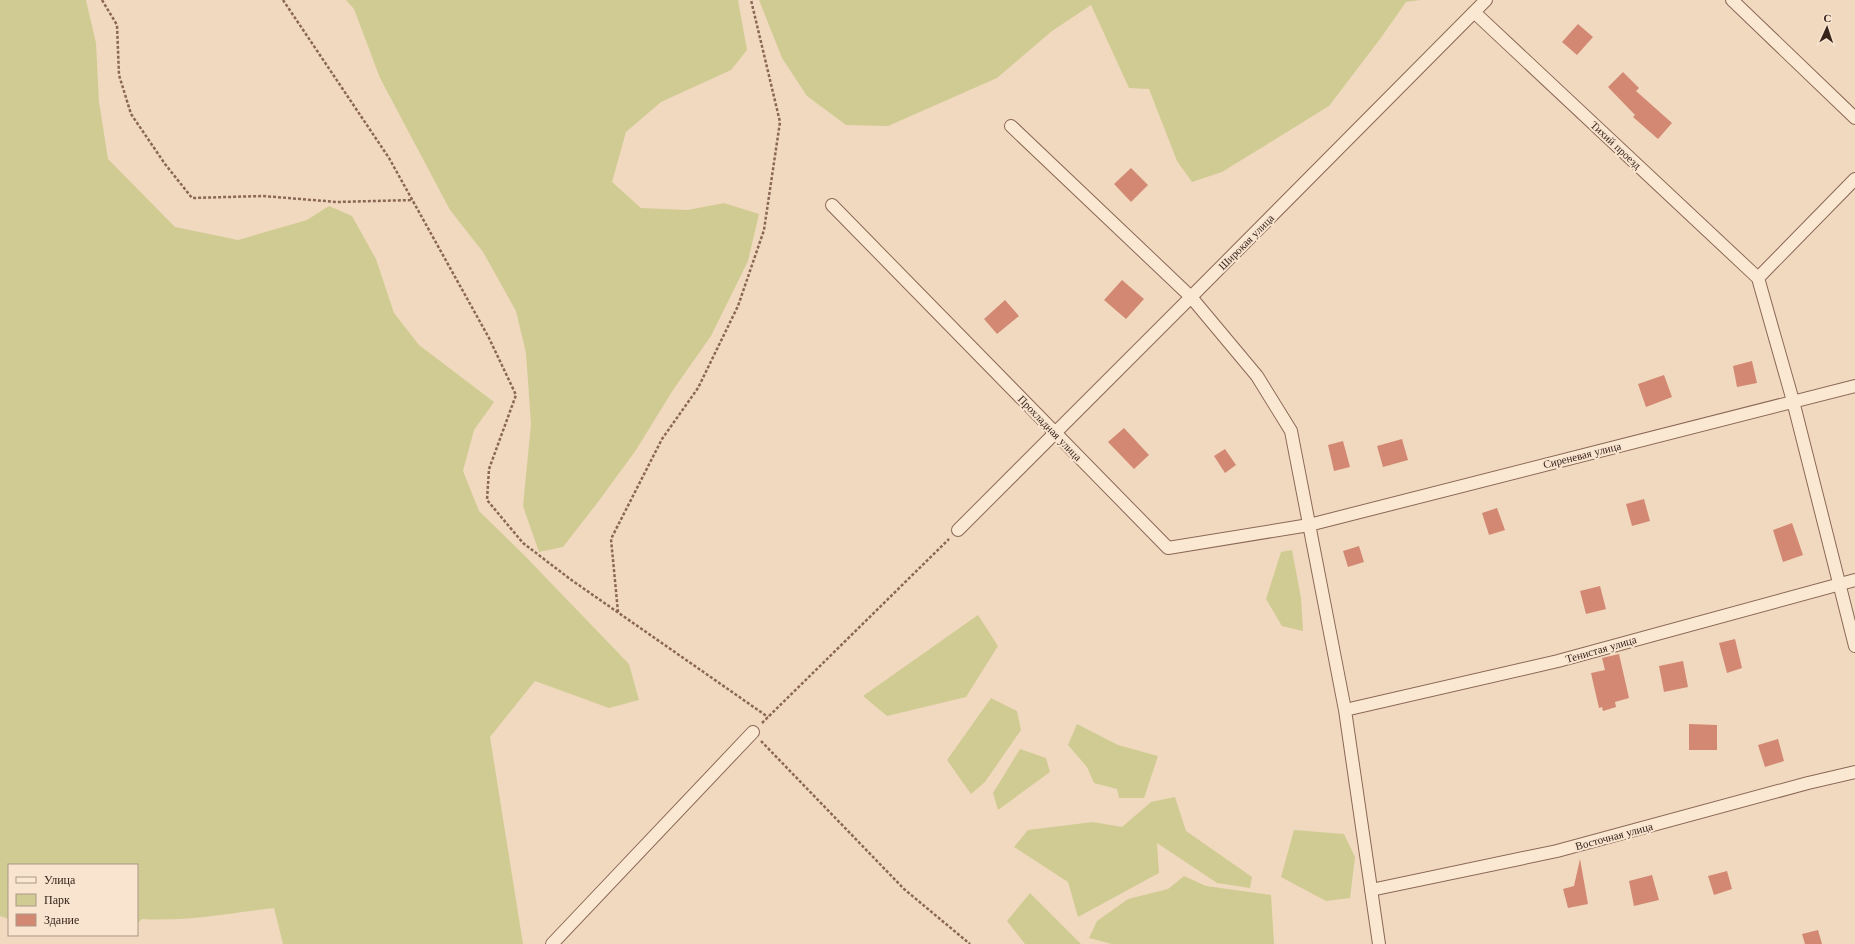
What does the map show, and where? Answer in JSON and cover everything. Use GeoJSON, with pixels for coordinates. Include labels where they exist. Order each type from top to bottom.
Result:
{"type":"FeatureCollection","features":[{"type":"Feature","properties":{"kind":"street","name":"Широкая улица"},"geometry":{"type":"LineString","coordinates":[[958,530],[1056,434],[1486,0]]}},
{"type":"Feature","properties":{"kind":"street"},"geometry":{"type":"LineString","coordinates":[[1732,0],[1855,118]]}},
{"type":"Feature","properties":{"kind":"street","name":"Тихий проезд"},"geometry":{"type":"LineString","coordinates":[[1474,12],[1758,278]]}},
{"type":"Feature","properties":{"kind":"street"},"geometry":{"type":"LineString","coordinates":[[1011,126],[1191,297],[1257,376],[1291,431],[1345,710],[1378,944]]}},
{"type":"Feature","properties":{"kind":"street"},"geometry":{"type":"LineString","coordinates":[[1855,179],[1758,278],[1793,401],[1855,646]]}},
{"type":"Feature","properties":{"kind":"street","name":"Прохладная улица"},"geometry":{"type":"LineString","coordinates":[[832,206],[1168,548],[1309,525]]}},
{"type":"Feature","properties":{"kind":"street","name":"Сиреневая улица"},"geometry":{"type":"LineString","coordinates":[[1309,525],[1855,386]]}},
{"type":"Feature","properties":{"kind":"street","name":"Тенистая улица"},"geometry":{"type":"LineString","coordinates":[[1345,710],[1558,661],[1840,582],[1855,580]]}},
{"type":"Feature","properties":{"kind":"street"},"geometry":{"type":"LineString","coordinates":[[552,944],[753,732]]}},
{"type":"Feature","properties":{"kind":"street","name":"Восточная улица"},"geometry":{"type":"LineString","coordinates":[[1371,890],[1557,851],[1808,783],[1855,772]]}},
{"type":"Feature","properties":{"kind":"path"},"geometry":{"type":"LineString","coordinates":[[102,0],[117,25],[119,75],[131,114],[165,164],[192,198],[263,196],[337,202],[413,200]]}},
{"type":"Feature","properties":{"kind":"path"},"geometry":{"type":"LineString","coordinates":[[283,0],[390,158],[489,338],[516,395],[489,469],[487,500],[522,542],[570,579],[768,717]]}},
{"type":"Feature","properties":{"kind":"path"},"geometry":{"type":"LineString","coordinates":[[618,612],[611,539],[662,439],[698,388],[738,306],[764,230],[780,122],[751,0]]}},
{"type":"Feature","properties":{"kind":"path"},"geometry":{"type":"LineString","coordinates":[[958,530],[753,732],[904,889],[970,944]]}},
{"type":"Feature","properties":{"kind":"green space"},"geometry":{"type":"Polygon","coordinates":[[[0,0],[86,0],[96,43],[99,102],[108,159],[175,227],[238,240],[307,220],[329,206],[352,216],[376,259],[394,313],[419,345],[494,402],[474,430],[463,471],[479,511],[524,555],[629,664],[639,700],[609,708],[535,681],[490,737],[523,944],[283,944],[274,908],[192,918],[159,920],[142,919],[138,923],[138,864],[8,864],[8,919],[0,916],[0,0]]]}},
{"type":"Feature","properties":{"kind":"green space"},"geometry":{"type":"Polygon","coordinates":[[[346,0],[738,0],[747,50],[731,70],[661,102],[626,132],[612,182],[641,208],[688,210],[724,203],[759,214],[748,261],[711,336],[673,390],[636,450],[563,547],[539,552],[523,506],[531,424],[526,353],[516,311],[483,252],[450,210],[380,78],[354,9],[346,0]]]}},
{"type":"Feature","properties":{"kind":"green space"},"geometry":{"type":"Polygon","coordinates":[[[759,0],[1421,0],[1406,2],[1329,106],[1222,172],[1192,182],[1177,161],[1149,89],[1129,88],[1091,5],[1052,31],[997,78],[888,126],[846,125],[807,96],[782,58],[759,0]]]}},
{"type":"Feature","properties":{"kind":"green space"},"geometry":{"type":"Polygon","coordinates":[[[1292,550],[1301,598],[1303,631],[1282,626],[1266,599],[1281,552],[1292,550]]]}},
{"type":"Feature","properties":{"kind":"green space"},"geometry":{"type":"Polygon","coordinates":[[[978,615],[998,646],[966,697],[887,716],[863,696],[978,615]]]}},
{"type":"Feature","properties":{"kind":"green space"},"geometry":{"type":"Polygon","coordinates":[[[991,698],[1017,711],[1021,730],[985,782],[971,794],[947,760],[991,698]]]}},
{"type":"Feature","properties":{"kind":"green space"},"geometry":{"type":"Polygon","coordinates":[[[1077,724],[1118,745],[1158,756],[1144,798],[1119,798],[1117,789],[1094,783],[1087,767],[1068,745],[1077,724]]]}},
{"type":"Feature","properties":{"kind":"green space"},"geometry":{"type":"Polygon","coordinates":[[[1020,749],[1046,758],[1050,772],[998,810],[993,793],[1020,749]]]}},
{"type":"Feature","properties":{"kind":"green space"},"geometry":{"type":"Polygon","coordinates":[[[1175,797],[1186,831],[1252,877],[1250,888],[1217,883],[1157,843],[1159,873],[1078,917],[1068,882],[1014,847],[1028,830],[1093,822],[1122,827],[1151,802],[1175,797]]]}},
{"type":"Feature","properties":{"kind":"green space"},"geometry":{"type":"Polygon","coordinates":[[[1294,830],[1344,834],[1355,857],[1350,898],[1326,901],[1281,877],[1294,830]]]}},
{"type":"Feature","properties":{"kind":"green space"},"geometry":{"type":"Polygon","coordinates":[[[1184,876],[1206,886],[1271,895],[1274,944],[1112,944],[1089,938],[1097,921],[1128,899],[1168,889],[1184,876]]]}},
{"type":"Feature","properties":{"kind":"green space"},"geometry":{"type":"Polygon","coordinates":[[[1030,893],[1081,944],[1025,944],[1007,921],[1030,893]]]}},
{"type":"Feature","properties":{"kind":"building"},"geometry":{"type":"Polygon","coordinates":[[[1578,24],[1593,37],[1577,55],[1562,42],[1578,24]]]}},
{"type":"Feature","properties":{"kind":"building"},"geometry":{"type":"Polygon","coordinates":[[[1623,72],[1639,88],[1636,91],[1672,123],[1658,139],[1633,117],[1635,115],[1608,87],[1623,72]]]}},
{"type":"Feature","properties":{"kind":"building"},"geometry":{"type":"Polygon","coordinates":[[[1131,168],[1148,185],[1131,202],[1114,184],[1131,168]]]}},
{"type":"Feature","properties":{"kind":"building"},"geometry":{"type":"Polygon","coordinates":[[[1122,280],[1144,299],[1126,319],[1104,300],[1122,280]]]}},
{"type":"Feature","properties":{"kind":"building"},"geometry":{"type":"Polygon","coordinates":[[[1005,300],[1019,316],[997,334],[984,319],[1005,300]]]}},
{"type":"Feature","properties":{"kind":"building"},"geometry":{"type":"Polygon","coordinates":[[[1752,361],[1757,383],[1737,387],[1733,366],[1752,361]]]}},
{"type":"Feature","properties":{"kind":"building"},"geometry":{"type":"Polygon","coordinates":[[[1664,375],[1672,397],[1646,407],[1638,384],[1664,375]]]}},
{"type":"Feature","properties":{"kind":"building"},"geometry":{"type":"Polygon","coordinates":[[[1124,428],[1149,455],[1134,469],[1108,442],[1124,428]]]}},
{"type":"Feature","properties":{"kind":"building"},"geometry":{"type":"Polygon","coordinates":[[[1402,439],[1408,460],[1383,467],[1377,446],[1402,439]]]}},
{"type":"Feature","properties":{"kind":"building"},"geometry":{"type":"Polygon","coordinates":[[[1343,441],[1350,467],[1334,471],[1328,445],[1343,441]]]}},
{"type":"Feature","properties":{"kind":"building"},"geometry":{"type":"Polygon","coordinates":[[[1225,449],[1236,465],[1225,473],[1214,456],[1225,449]]]}},
{"type":"Feature","properties":{"kind":"building"},"geometry":{"type":"Polygon","coordinates":[[[1644,499],[1650,521],[1632,526],[1626,504],[1644,499]]]}},
{"type":"Feature","properties":{"kind":"building"},"geometry":{"type":"Polygon","coordinates":[[[1497,508],[1505,530],[1489,535],[1482,513],[1497,508]]]}},
{"type":"Feature","properties":{"kind":"building"},"geometry":{"type":"Polygon","coordinates":[[[1792,523],[1803,555],[1783,562],[1773,530],[1792,523]]]}},
{"type":"Feature","properties":{"kind":"building"},"geometry":{"type":"Polygon","coordinates":[[[1359,546],[1364,562],[1348,567],[1343,551],[1359,546]]]}},
{"type":"Feature","properties":{"kind":"building"},"geometry":{"type":"Polygon","coordinates":[[[1600,586],[1606,609],[1586,614],[1580,591],[1600,586]]]}},
{"type":"Feature","properties":{"kind":"building"},"geometry":{"type":"Polygon","coordinates":[[[1735,639],[1742,668],[1727,673],[1719,643],[1735,639]]]}},
{"type":"Feature","properties":{"kind":"building"},"geometry":{"type":"Polygon","coordinates":[[[1619,654],[1629,698],[1615,702],[1616,707],[1603,711],[1602,707],[1599,708],[1591,673],[1605,670],[1602,658],[1619,654]]]}},
{"type":"Feature","properties":{"kind":"building"},"geometry":{"type":"Polygon","coordinates":[[[1683,661],[1688,687],[1664,692],[1659,666],[1683,661]]]}},
{"type":"Feature","properties":{"kind":"building"},"geometry":{"type":"Polygon","coordinates":[[[1689,724],[1717,725],[1717,750],[1689,750],[1689,724]]]}},
{"type":"Feature","properties":{"kind":"building"},"geometry":{"type":"Polygon","coordinates":[[[1778,739],[1784,761],[1765,767],[1758,745],[1778,739]]]}},
{"type":"Feature","properties":{"kind":"building"},"geometry":{"type":"Polygon","coordinates":[[[1580,859],[1588,904],[1568,908],[1563,889],[1574,886],[1580,859]]]}},
{"type":"Feature","properties":{"kind":"building"},"geometry":{"type":"Polygon","coordinates":[[[1727,871],[1732,889],[1714,895],[1708,876],[1727,871]]]}},
{"type":"Feature","properties":{"kind":"building"},"geometry":{"type":"Polygon","coordinates":[[[1652,875],[1659,900],[1634,906],[1629,881],[1652,875]]]}},
{"type":"Feature","properties":{"kind":"building"},"geometry":{"type":"Polygon","coordinates":[[[1818,930],[1822,944],[1805,944],[1802,934],[1818,930]]]}}]}
